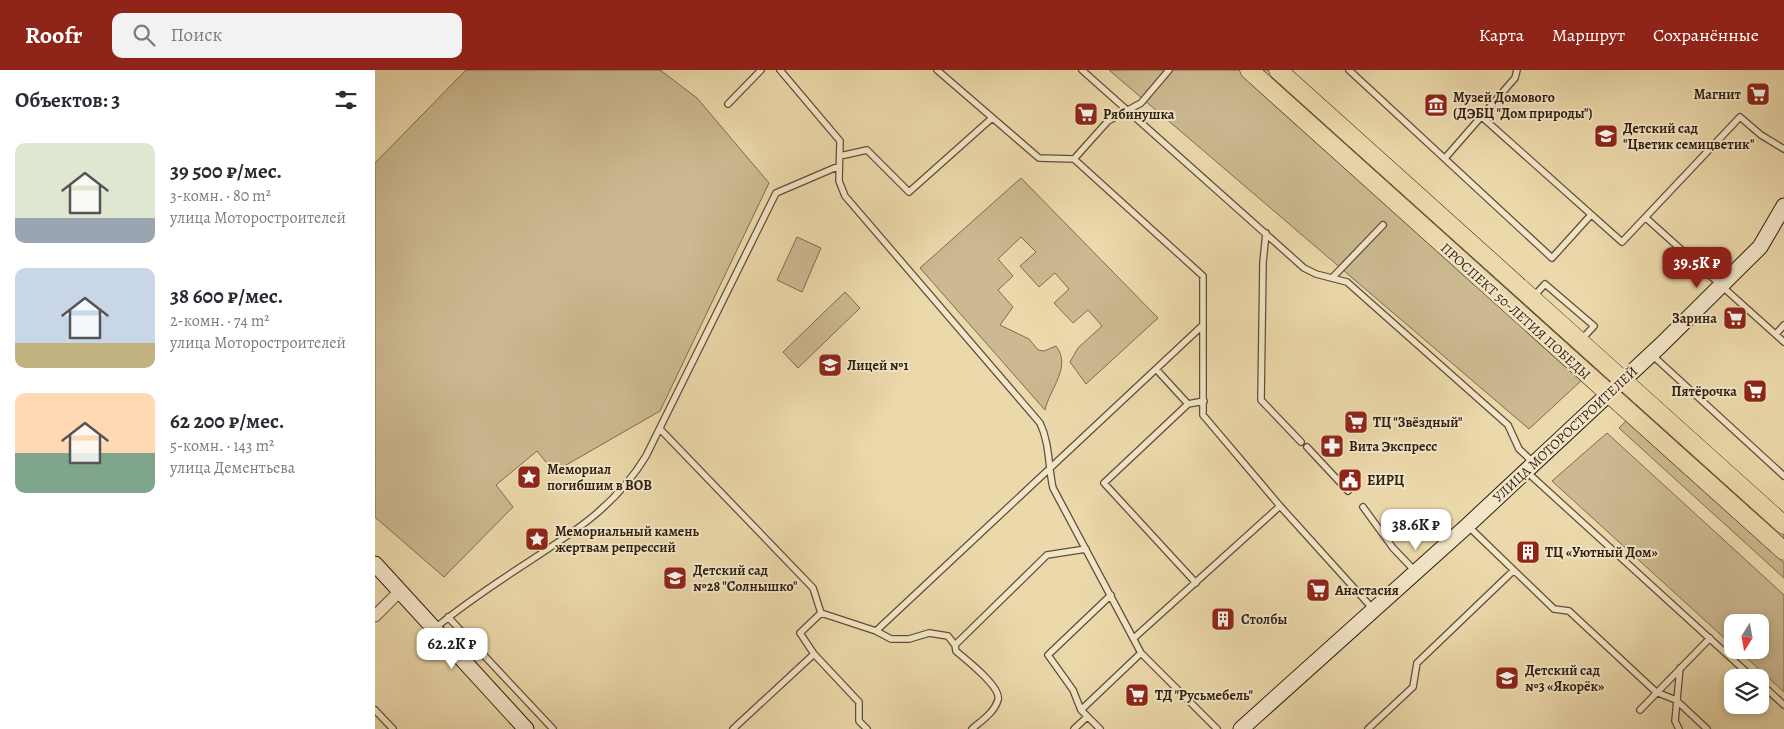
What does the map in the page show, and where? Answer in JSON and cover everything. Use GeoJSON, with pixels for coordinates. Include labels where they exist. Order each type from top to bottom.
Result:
{"type":"FeatureCollection","features":[{"type":"Feature","properties":{"kind":"main road","name":"ПРОСПЕКТ 50-ЛЕТИЯ ПОБЕДЫ"},"geometry":{"type":"LineString","coordinates":[[1249,70],[1784,551]]}},
{"type":"Feature","properties":{"kind":"main road","name":"ПРОСПЕКТ 50-ЛЕТИЯ ПОБЕДЫ"},"geometry":{"type":"LineString","coordinates":[[1277,70],[1531,300],[1784,525]]}},
{"type":"Feature","properties":{"kind":"street","name":"УЛИЦА МОТОРОСТРОИТЕЛЕЙ"},"geometry":{"type":"LineString","coordinates":[[1243,729],[1467,526],[1722,286],[1760,247],[1784,206]]}},
{"type":"Feature","properties":{"kind":"street"},"geometry":{"type":"LineString","coordinates":[[375,564],[526,729]]}},
{"type":"Feature","properties":{"kind":"street"},"geometry":{"type":"LineString","coordinates":[[375,616],[400,592]]}},
{"type":"Feature","properties":{"kind":"lane"},"geometry":{"type":"LineString","coordinates":[[728,104],[761,70]]}},
{"type":"Feature","properties":{"kind":"lane"},"geometry":{"type":"LineString","coordinates":[[780,70],[840,141],[839,181],[845,196],[1040,423],[1049,450],[1049,469],[1053,488],[1141,653],[1217,729]]}},
{"type":"Feature","properties":{"kind":"lane"},"geometry":{"type":"LineString","coordinates":[[937,70],[1039,158],[1074,159],[1203,276],[1203,416],[1373,610]]}},
{"type":"Feature","properties":{"kind":"lane"},"geometry":{"type":"LineString","coordinates":[[1082,70],[1305,268],[1347,282],[1508,426],[1530,467],[1743,669]]}},
{"type":"Feature","properties":{"kind":"lane"},"geometry":{"type":"LineString","coordinates":[[1074,159],[1108,121],[1141,104],[1169,70]]}},
{"type":"Feature","properties":{"kind":"lane"},"geometry":{"type":"LineString","coordinates":[[1349,70],[1446,157],[1552,258],[1591,216]]}},
{"type":"Feature","properties":{"kind":"lane"},"geometry":{"type":"LineString","coordinates":[[1446,157],[1515,78],[1517,70]]}},
{"type":"Feature","properties":{"kind":"lane"},"geometry":{"type":"LineString","coordinates":[[1481,117],[1622,242],[1740,117],[1761,135],[1784,150]]}},
{"type":"Feature","properties":{"kind":"lane"},"geometry":{"type":"LineString","coordinates":[[840,156],[867,150],[909,192],[992,118]]}},
{"type":"Feature","properties":{"kind":"lane"},"geometry":{"type":"LineString","coordinates":[[434,628],[474,597],[566,538],[608,505],[635,475],[660,429],[776,193],[839,166]]}},
{"type":"Feature","properties":{"kind":"lane"},"geometry":{"type":"LineString","coordinates":[[1646,218],[1784,342]]}},
{"type":"Feature","properties":{"kind":"lane"},"geometry":{"type":"LineString","coordinates":[[1332,278],[1383,225]]}},
{"type":"Feature","properties":{"kind":"lane"},"geometry":{"type":"LineString","coordinates":[[1266,233],[1263,262],[1261,400],[1301,442]]}},
{"type":"Feature","properties":{"kind":"lane"},"geometry":{"type":"LineString","coordinates":[[876,631],[1203,325]]}},
{"type":"Feature","properties":{"kind":"lane"},"geometry":{"type":"LineString","coordinates":[[1776,334],[1784,325]]}},
{"type":"Feature","properties":{"kind":"lane"},"geometry":{"type":"LineString","coordinates":[[1651,354],[1784,476]]}},
{"type":"Feature","properties":{"kind":"lane"},"geometry":{"type":"LineString","coordinates":[[1156,369],[1189,404]]}},
{"type":"Feature","properties":{"kind":"lane"},"geometry":{"type":"LineString","coordinates":[[1196,583],[1104,483],[1189,404],[1204,401]]}},
{"type":"Feature","properties":{"kind":"lane"},"geometry":{"type":"LineString","coordinates":[[660,429],[813,588],[821,613]]}},
{"type":"Feature","properties":{"kind":"lane"},"geometry":{"type":"LineString","coordinates":[[1307,447],[1348,491]]}},
{"type":"Feature","properties":{"kind":"lane"},"geometry":{"type":"LineString","coordinates":[[1134,638],[1280,506]]}},
{"type":"Feature","properties":{"kind":"lane"},"geometry":{"type":"LineString","coordinates":[[1363,507],[1393,548],[1415,572]]}},
{"type":"Feature","properties":{"kind":"lane"},"geometry":{"type":"LineString","coordinates":[[1467,526],[1553,610],[1569,611],[1655,692],[1676,700],[1707,729]]}},
{"type":"Feature","properties":{"kind":"lane"},"geometry":{"type":"LineString","coordinates":[[955,645],[1047,555],[1086,549]]}},
{"type":"Feature","properties":{"kind":"lane"},"geometry":{"type":"LineString","coordinates":[[1368,729],[1413,687],[1417,663],[1513,571]]}},
{"type":"Feature","properties":{"kind":"lane"},"geometry":{"type":"LineString","coordinates":[[1100,729],[1081,710],[1073,690],[1048,655],[1111,594]]}},
{"type":"Feature","properties":{"kind":"lane"},"geometry":{"type":"LineString","coordinates":[[821,613],[876,631],[891,639],[909,639],[929,633],[948,636],[955,645],[956,651],[989,681],[998,694],[998,700],[992,712],[972,729]]}},
{"type":"Feature","properties":{"kind":"lane"},"geometry":{"type":"LineString","coordinates":[[821,613],[800,633],[815,654],[859,702],[859,721],[867,729]]}},
{"type":"Feature","properties":{"kind":"lane"},"geometry":{"type":"LineString","coordinates":[[448,617],[553,729]]}},
{"type":"Feature","properties":{"kind":"lane"},"geometry":{"type":"LineString","coordinates":[[1640,710],[1655,692],[1710,638]]}},
{"type":"Feature","properties":{"kind":"lane"},"geometry":{"type":"LineString","coordinates":[[1081,710],[1141,653]]}},
{"type":"Feature","properties":{"kind":"lane"},"geometry":{"type":"LineString","coordinates":[[733,729],[815,654]]}},
{"type":"Feature","properties":{"kind":"lane"},"geometry":{"type":"LineString","coordinates":[[1679,729],[1675,721],[1680,668]]}},
{"type":"Feature","properties":{"kind":"lane"},"geometry":{"type":"LineString","coordinates":[[1769,692],[1784,705]]}},
{"type":"Feature","properties":{"kind":"lane"},"geometry":{"type":"LineString","coordinates":[[375,710],[393,729]]}},
{"type":"Feature","properties":{"kind":"lane"},"geometry":{"type":"LineString","coordinates":[[1074,729],[1087,717]]}},
{"type":"Feature","properties":{"kind":"shaded area"},"geometry":{"type":"Polygon","coordinates":[[[466,70],[660,70],[697,98],[769,183],[660,411],[554,472],[537,451],[496,485],[513,507],[444,577],[375,517],[375,163],[466,70]]]}},
{"type":"Feature","properties":{"kind":"shaded area"},"geometry":{"type":"Polygon","coordinates":[[[1109,70],[1240,70],[1583,379],[1529,429],[1109,70]]]}},
{"type":"Feature","properties":{"kind":"shaded area"},"geometry":{"type":"Polygon","coordinates":[[[1259,70],[1268,70],[1597,367],[1594,371],[1259,70]]]}},
{"type":"Feature","properties":{"kind":"shaded area"},"geometry":{"type":"Polygon","coordinates":[[[1021,178],[1158,318],[1086,384],[1070,362],[1078,348],[1102,326],[1088,310],[1073,323],[1054,303],[1069,289],[1055,273],[1039,287],[1020,266],[1036,252],[1021,237],[998,259],[1013,276],[998,290],[1013,307],[1000,325],[1029,339],[1038,350],[1044,351],[1056,346],[1062,362],[1061,370],[1045,410],[920,268],[1021,178]]]}},
{"type":"Feature","properties":{"kind":"shaded area"},"geometry":{"type":"Polygon","coordinates":[[[797,237],[821,248],[802,292],[777,280],[797,237]]]}},
{"type":"Feature","properties":{"kind":"shaded area"},"geometry":{"type":"Polygon","coordinates":[[[845,292],[860,308],[798,368],[783,352],[845,292]]]}},
{"type":"Feature","properties":{"kind":"shaded area"},"geometry":{"type":"Polygon","coordinates":[[[1638,404],[1784,534],[1784,542],[1634,408],[1638,404]]]}},
{"type":"Feature","properties":{"kind":"shaded area"},"geometry":{"type":"Polygon","coordinates":[[[1626,421],[1784,563],[1784,578],[1619,428],[1626,421]]]}},
{"type":"Feature","properties":{"kind":"shaded area"},"geometry":{"type":"Polygon","coordinates":[[[1607,433],[1784,595],[1784,692],[1769,678],[1769,669],[1759,669],[1748,659],[1769,659],[1769,614],[1724,614],[1724,638],[1552,481],[1607,433]]]}},
{"type":"Feature","properties":{"kind":"place","name":"Магнит"},"geometry":{"type":"Point","coordinates":[1758,94]}},
{"type":"Feature","properties":{"kind":"place","name":"Музей Домового (ДЭБЦ \"Дом природы\")"},"geometry":{"type":"Point","coordinates":[1436,105]}},
{"type":"Feature","properties":{"kind":"place","name":"Рябинушка"},"geometry":{"type":"Point","coordinates":[1086,114]}},
{"type":"Feature","properties":{"kind":"place","name":"Детский сад \"Цветик семицветик\""},"geometry":{"type":"Point","coordinates":[1606,136]}},
{"type":"Feature","properties":{"kind":"place","name":"Зарина"},"geometry":{"type":"Point","coordinates":[1735,318]}},
{"type":"Feature","properties":{"kind":"place","name":"Лицей №1"},"geometry":{"type":"Point","coordinates":[830,365]}},
{"type":"Feature","properties":{"kind":"place","name":"Пятёрочка"},"geometry":{"type":"Point","coordinates":[1755,391]}},
{"type":"Feature","properties":{"kind":"place","name":"ТЦ \"Звёздный\""},"geometry":{"type":"Point","coordinates":[1356,422]}},
{"type":"Feature","properties":{"kind":"place","name":"Вита Экспресс"},"geometry":{"type":"Point","coordinates":[1332,446]}},
{"type":"Feature","properties":{"kind":"place","name":"Мемориал погибшим в ВОВ"},"geometry":{"type":"Point","coordinates":[529,477]}},
{"type":"Feature","properties":{"kind":"place","name":"ЕИРЦ"},"geometry":{"type":"Point","coordinates":[1350,480]}},
{"type":"Feature","properties":{"kind":"place","name":"Мемориальный камень жертвам репрессий"},"geometry":{"type":"Point","coordinates":[537,539]}},
{"type":"Feature","properties":{"kind":"place","name":"ТЦ «Уютный Дом»"},"geometry":{"type":"Point","coordinates":[1528,552]}},
{"type":"Feature","properties":{"kind":"place","name":"Детский сад №28 \"Солнышко\""},"geometry":{"type":"Point","coordinates":[675,578]}},
{"type":"Feature","properties":{"kind":"place","name":"Анастасия"},"geometry":{"type":"Point","coordinates":[1318,590]}},
{"type":"Feature","properties":{"kind":"place","name":"Столбы"},"geometry":{"type":"Point","coordinates":[1223,619]}},
{"type":"Feature","properties":{"kind":"place","name":"Детский сад №3 «Якорёк»"},"geometry":{"type":"Point","coordinates":[1507,678]}},
{"type":"Feature","properties":{"kind":"place","name":"ТД \"Русьмебель\""},"geometry":{"type":"Point","coordinates":[1137,695]}}]}
